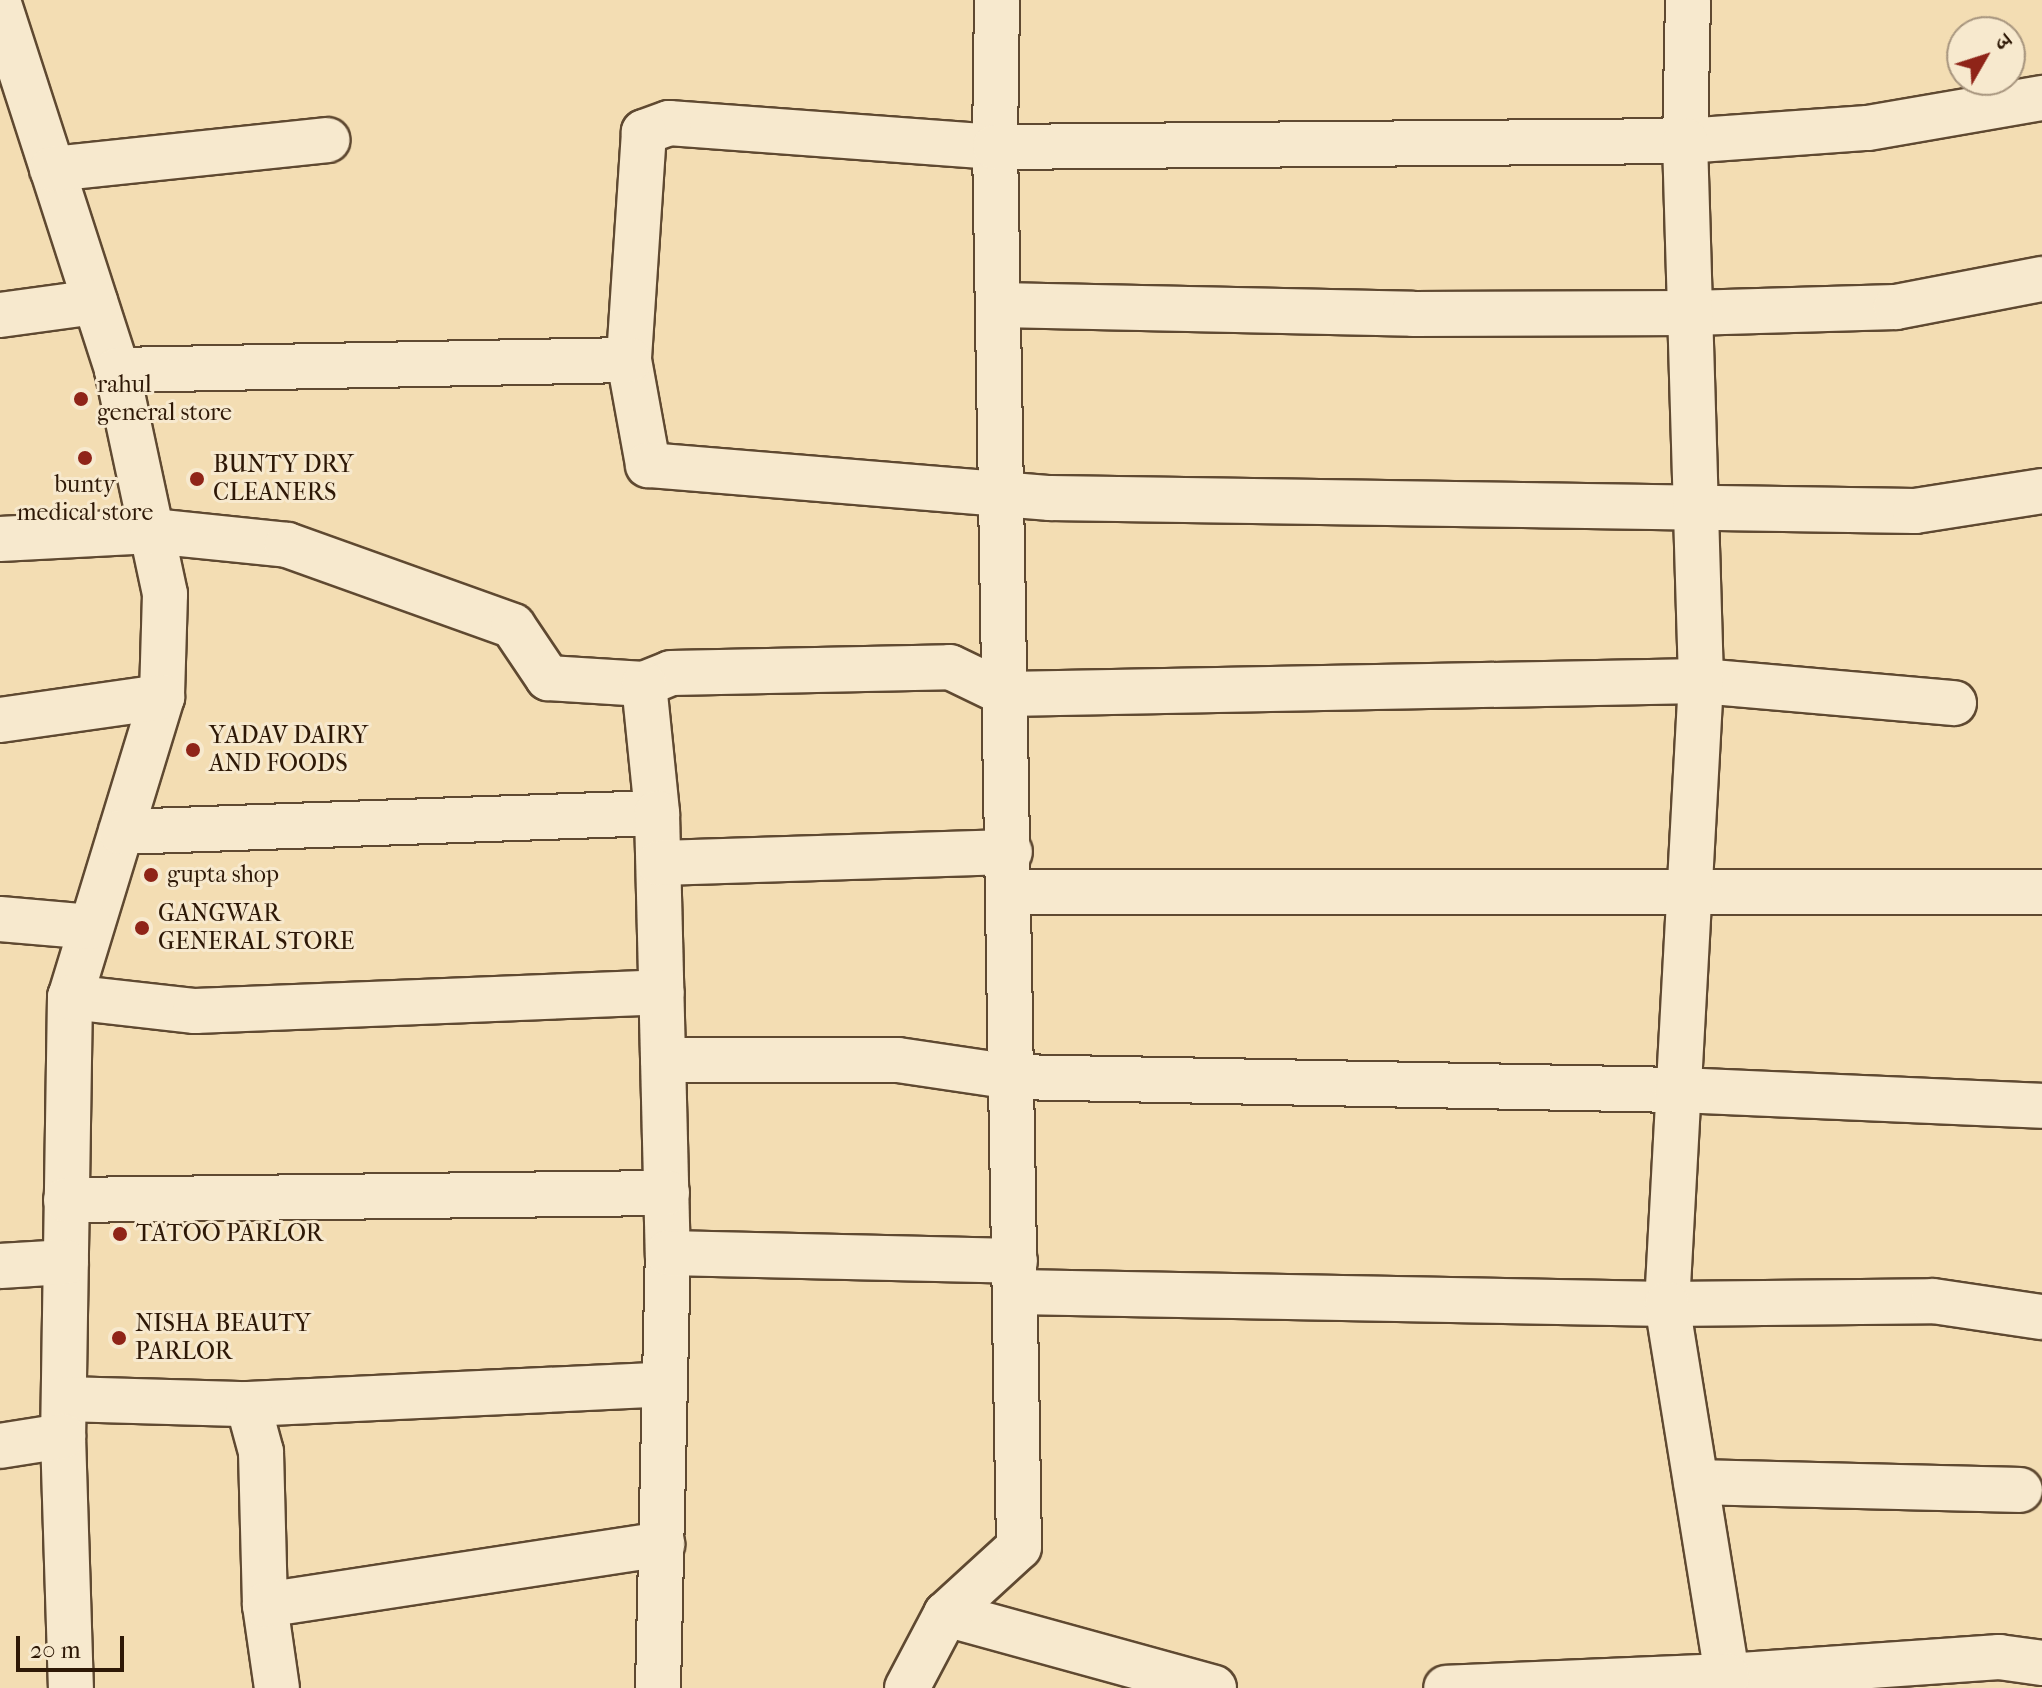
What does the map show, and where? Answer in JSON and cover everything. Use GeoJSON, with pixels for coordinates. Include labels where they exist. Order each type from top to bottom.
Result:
{"type":"FeatureCollection","features":[{"type":"Feature","properties":{"kind":"street"},"geometry":{"type":"LineString","coordinates":[[907,1688],[946,1614],[1019,1547],[1010,872],[995,147],[997,0]]}},
{"type":"Feature","properties":{"kind":"street"},"geometry":{"type":"LineString","coordinates":[[1688,0],[1685,141],[1701,681],[1667,1304],[1727,1676]]}},
{"type":"Feature","properties":{"kind":"street"},"geometry":{"type":"LineString","coordinates":[[0,7],[117,370],[165,594],[162,697],[70,997],[63,1418],[71,1688]]}},
{"type":"Feature","properties":{"kind":"street"},"geometry":{"type":"LineString","coordinates":[[2042,98],[1868,128],[1685,141],[995,147],[669,123],[644,132],[629,360],[648,465],[1050,498],[1696,504],[1915,511],[2042,491]]}},
{"type":"Feature","properties":{"kind":"street"},"geometry":{"type":"LineString","coordinates":[[52,169],[327,140]]}},
{"type":"Feature","properties":{"kind":"street"},"geometry":{"type":"LineString","coordinates":[[999,305],[1413,314],[1690,313],[1896,307],[2042,279]]}},
{"type":"Feature","properties":{"kind":"street"},"geometry":{"type":"LineString","coordinates":[[0,315],[95,302]]}},
{"type":"Feature","properties":{"kind":"street"},"geometry":{"type":"LineString","coordinates":[[117,370],[629,360]]}},
{"type":"Feature","properties":{"kind":"street"},"geometry":{"type":"LineString","coordinates":[[0,539],[152,531],[287,545],[513,626],[548,678],[644,684],[671,673],[950,667],[1006,694],[1701,681],[1954,703]]}},
{"type":"Feature","properties":{"kind":"street"},"geometry":{"type":"LineString","coordinates":[[644,684],[657,813],[668,1253],[658,1688]]}},
{"type":"Feature","properties":{"kind":"street"},"geometry":{"type":"LineString","coordinates":[[0,720],[162,697]]}},
{"type":"Feature","properties":{"kind":"street"},"geometry":{"type":"LineString","coordinates":[[121,832],[657,813]]}},
{"type":"Feature","properties":{"kind":"street"},"geometry":{"type":"LineString","coordinates":[[659,863],[1689,895],[2042,892]]}},
{"type":"Feature","properties":{"kind":"street"},"geometry":{"type":"LineString","coordinates":[[0,919],[91,927]]}},
{"type":"Feature","properties":{"kind":"street"},"geometry":{"type":"LineString","coordinates":[[70,997],[195,1011],[662,992]]}},
{"type":"Feature","properties":{"kind":"street"},"geometry":{"type":"LineString","coordinates":[[663,1060],[898,1060],[1013,1077],[1678,1090],[2042,1106]]}},
{"type":"Feature","properties":{"kind":"street"},"geometry":{"type":"LineString","coordinates":[[66,1200],[667,1193]]}},
{"type":"Feature","properties":{"kind":"street"},"geometry":{"type":"LineString","coordinates":[[668,1253],[1016,1276],[1667,1304],[1933,1301],[2042,1317]]}},
{"type":"Feature","properties":{"kind":"street"},"geometry":{"type":"LineString","coordinates":[[0,1266],[66,1262]]}},
{"type":"Feature","properties":{"kind":"street"},"geometry":{"type":"LineString","coordinates":[[0,1446],[63,1418],[248,1404],[665,1384]]}},
{"type":"Feature","properties":{"kind":"street"},"geometry":{"type":"LineString","coordinates":[[248,1404],[261,1452],[265,1605],[277,1688]]}},
{"type":"Feature","properties":{"kind":"street"},"geometry":{"type":"LineString","coordinates":[[1696,1482],[2020,1490]]}},
{"type":"Feature","properties":{"kind":"street"},"geometry":{"type":"LineString","coordinates":[[265,1605],[662,1544]]}},
{"type":"Feature","properties":{"kind":"street"},"geometry":{"type":"LineString","coordinates":[[946,1614],[1214,1688]]}},
{"type":"Feature","properties":{"kind":"street"},"geometry":{"type":"LineString","coordinates":[[1446,1688],[1727,1676],[1999,1657],[2042,1663]]}},
{"type":"Feature","properties":{"kind":"place","name":"rahul general store"},"geometry":{"type":"Point","coordinates":[81,399]}},
{"type":"Feature","properties":{"kind":"place","name":"bunty medical store"},"geometry":{"type":"Point","coordinates":[85,458]}},
{"type":"Feature","properties":{"kind":"place","name":"BUNTY DRY CLEANERS"},"geometry":{"type":"Point","coordinates":[197,479]}},
{"type":"Feature","properties":{"kind":"place","name":"YADAV DAIRY AND FOODS"},"geometry":{"type":"Point","coordinates":[193,750]}},
{"type":"Feature","properties":{"kind":"place","name":"gupta shop"},"geometry":{"type":"Point","coordinates":[151,875]}},
{"type":"Feature","properties":{"kind":"place","name":"GANGWAR GENERAL STORE"},"geometry":{"type":"Point","coordinates":[142,928]}},
{"type":"Feature","properties":{"kind":"place","name":"TATOO PARLOR"},"geometry":{"type":"Point","coordinates":[120,1234]}},
{"type":"Feature","properties":{"kind":"place","name":"NISHA BEAUTY PARLOR"},"geometry":{"type":"Point","coordinates":[119,1338]}}]}
